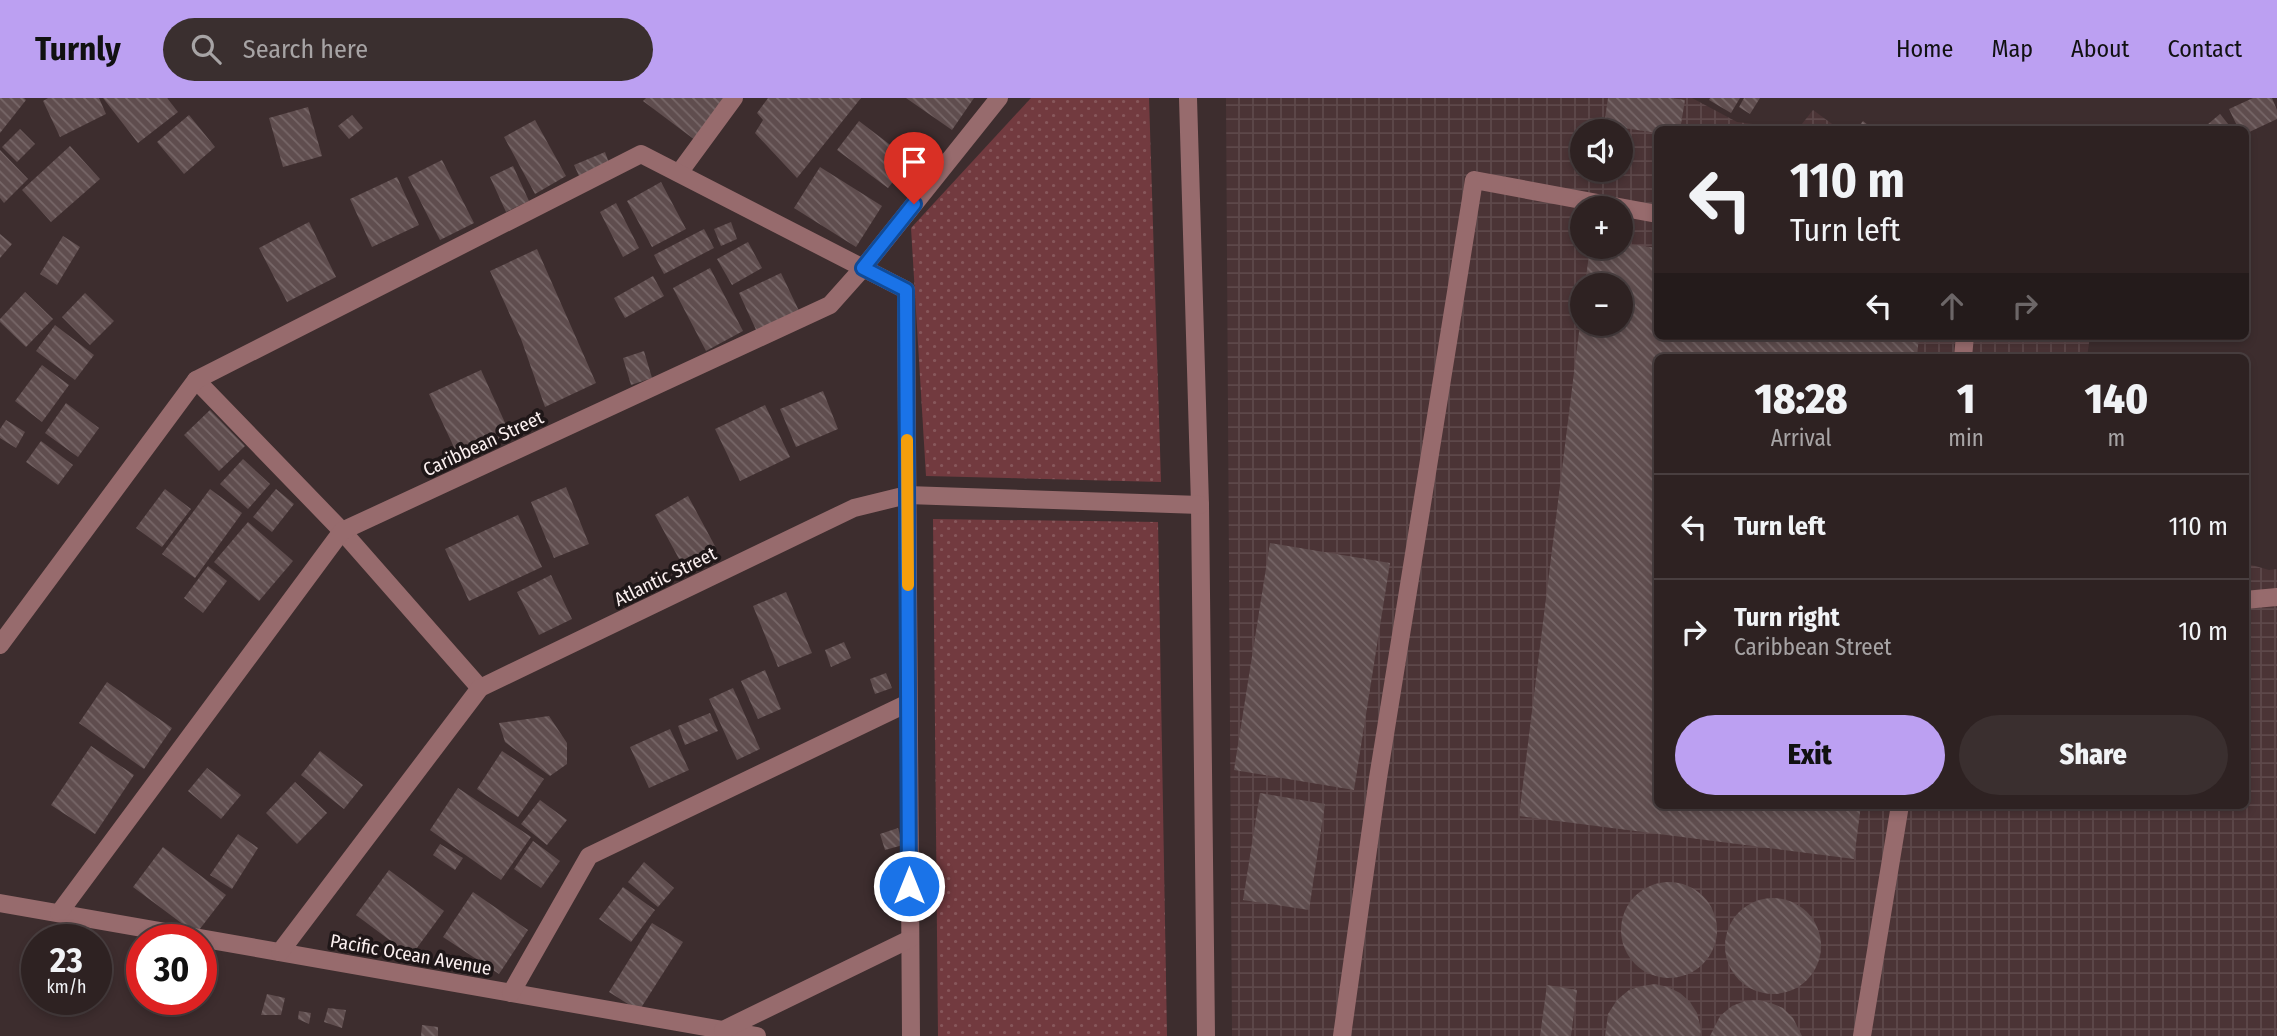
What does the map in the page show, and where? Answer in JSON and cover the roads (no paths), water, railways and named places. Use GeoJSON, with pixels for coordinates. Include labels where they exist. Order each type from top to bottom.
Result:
{"type":"FeatureCollection","features":[{"type":"Feature","properties":{"kind":"street"},"geometry":{"type":"LineString","coordinates":[[679,173],[734,98]]}},
{"type":"Feature","properties":{"kind":"street","name":"Caribbean Street"},"geometry":{"type":"LineString","coordinates":[[59,913],[342,531],[830,305],[863,268],[999,98]]}},
{"type":"Feature","properties":{"kind":"street"},"geometry":{"type":"LineString","coordinates":[[1188,98],[1200,505],[1206,1036]]}},
{"type":"Feature","properties":{"kind":"street"},"geometry":{"type":"LineString","coordinates":[[0,645],[196,380],[640,154],[906,290],[911,1036]]}},
{"type":"Feature","properties":{"kind":"street"},"geometry":{"type":"LineString","coordinates":[[1342,1036],[1378,778],[1474,180],[1654,213]]}},
{"type":"Feature","properties":{"kind":"street"},"geometry":{"type":"LineString","coordinates":[[196,380],[342,531],[480,688]]}},
{"type":"Feature","properties":{"kind":"street","name":"Atlantic Street"},"geometry":{"type":"LineString","coordinates":[[280,952],[480,688],[854,508],[907,495],[1200,505]]}},
{"type":"Feature","properties":{"kind":"street"},"geometry":{"type":"LineString","coordinates":[[2249,600],[2277,597]]}},
{"type":"Feature","properties":{"kind":"street"},"geometry":{"type":"LineString","coordinates":[[511,993],[589,856],[908,703]]}},
{"type":"Feature","properties":{"kind":"street"},"geometry":{"type":"LineString","coordinates":[[1862,1036],[1899,809]]}},
{"type":"Feature","properties":{"kind":"street","name":"Pacific Ocean Avenue"},"geometry":{"type":"LineString","coordinates":[[0,903],[757,1036]]}},
{"type":"Feature","properties":{"kind":"street"},"geometry":{"type":"LineString","coordinates":[[723,1030],[910,939]]}}]}
